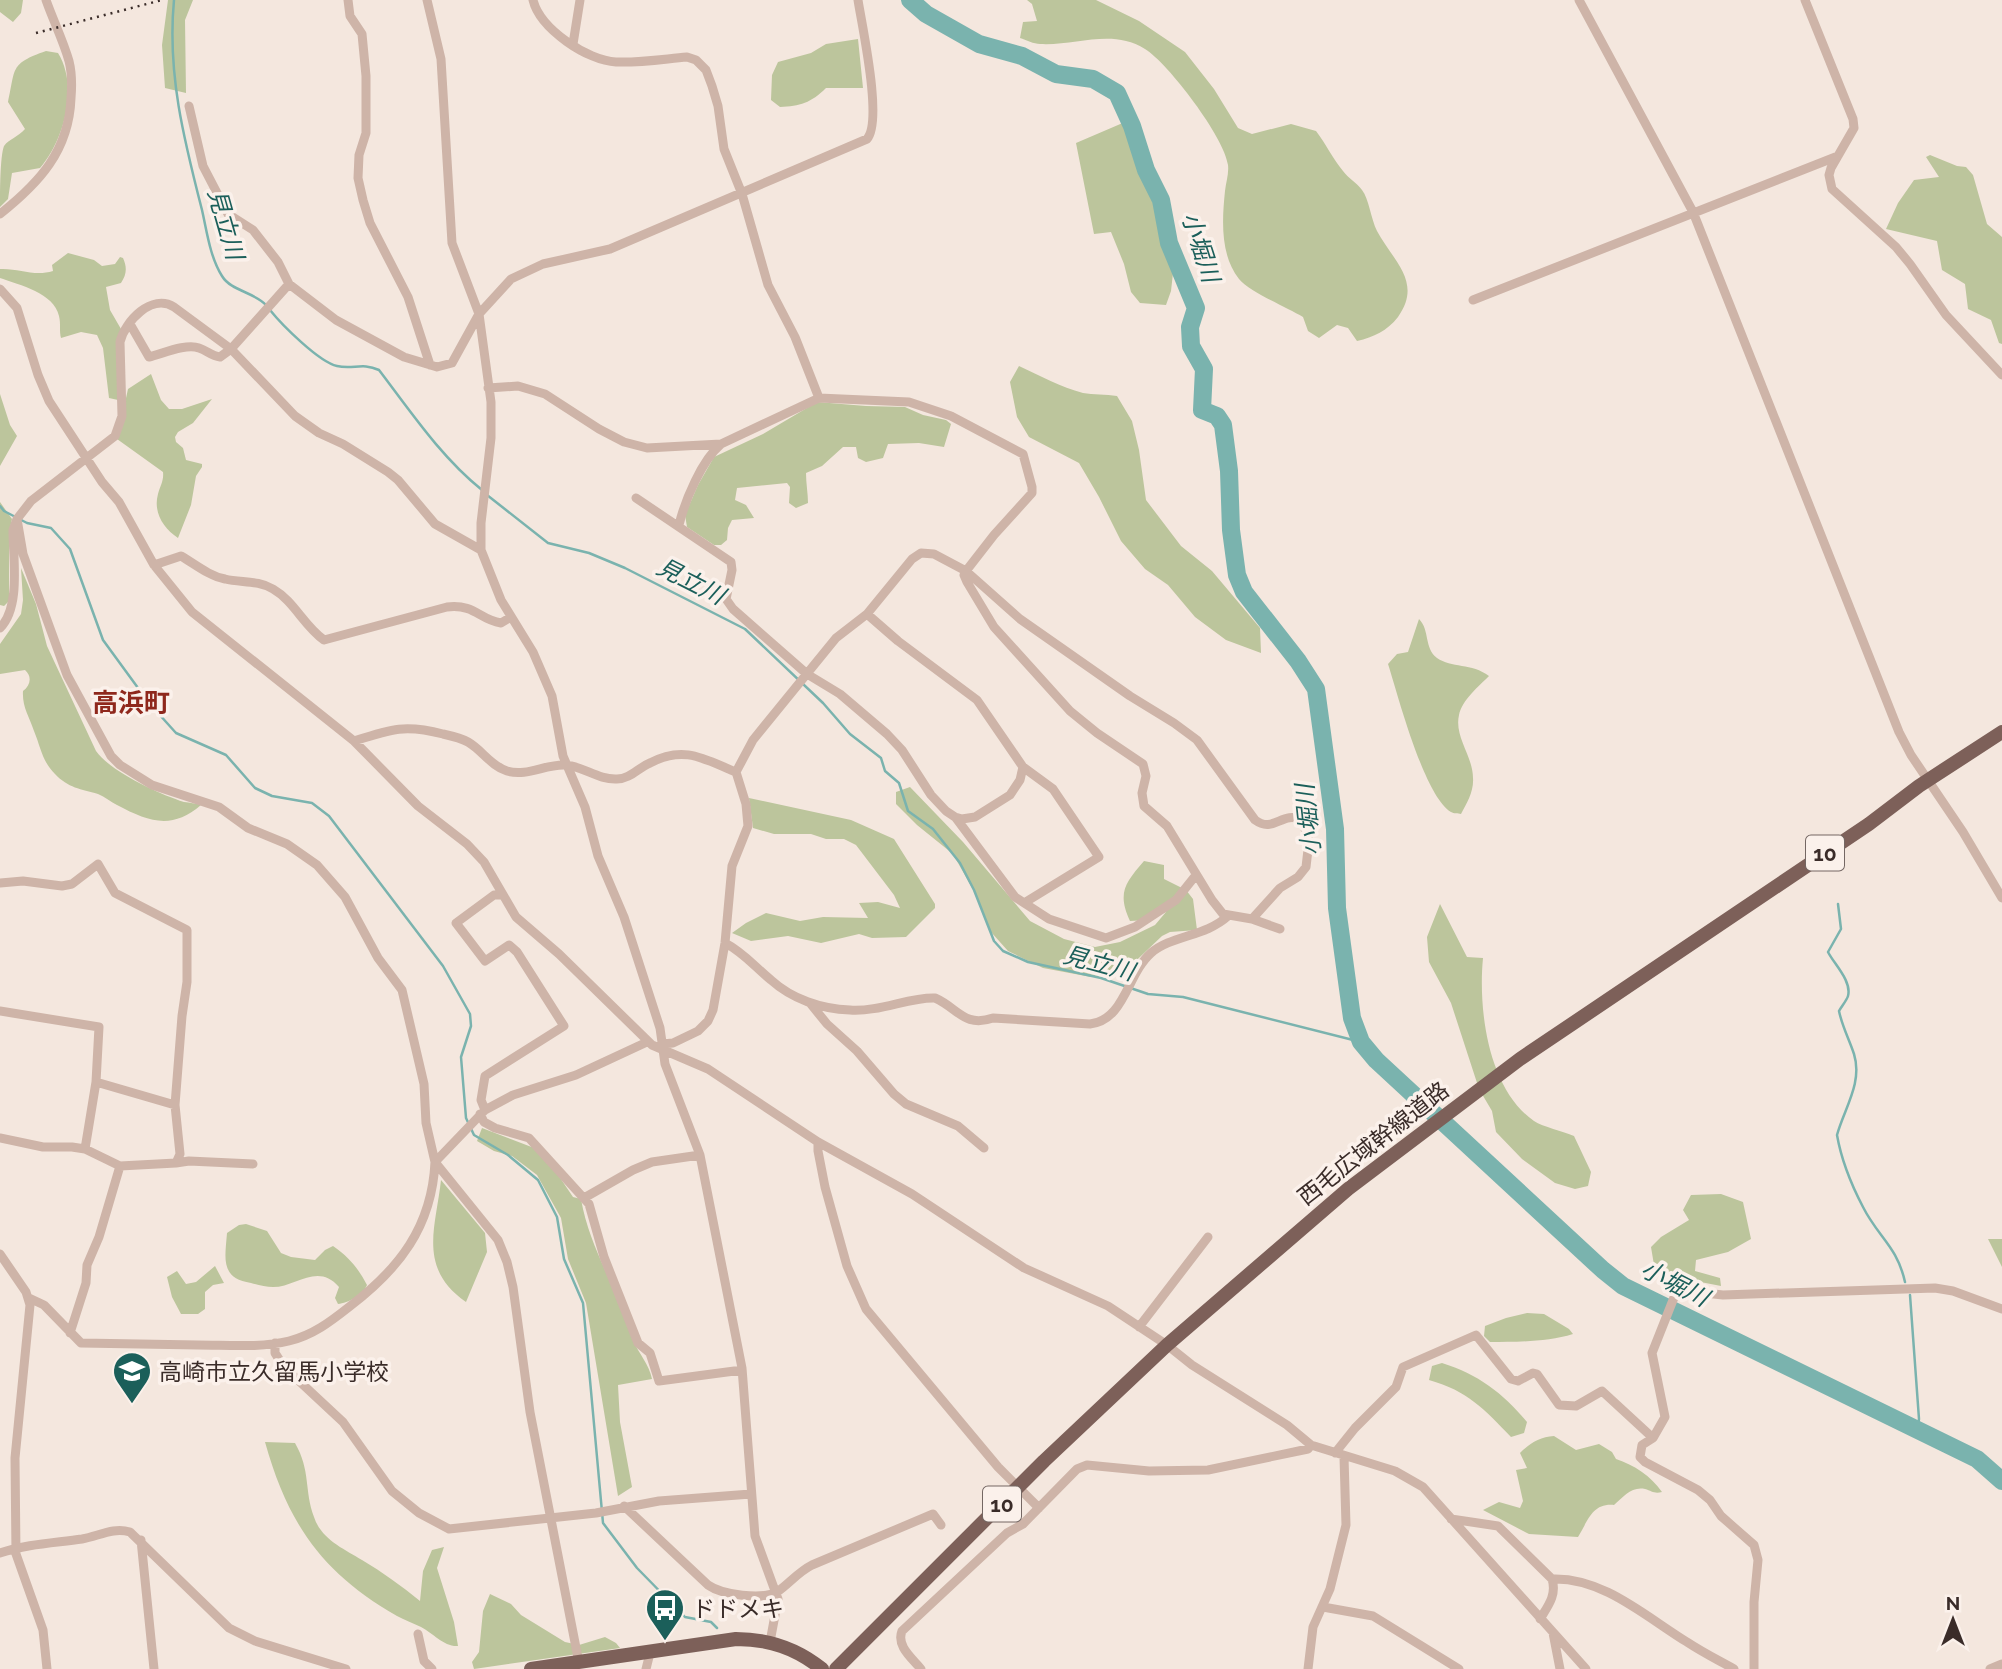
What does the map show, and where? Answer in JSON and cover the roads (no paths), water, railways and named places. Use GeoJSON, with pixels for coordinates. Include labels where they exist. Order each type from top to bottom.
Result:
{"type":"FeatureCollection","features":[{"type":"Feature","properties":{"kind":"main road","name":"西毛広域幹線道路"},"geometry":{"type":"LineString","coordinates":[[836,1669],[1044,1461],[1167,1345],[1309,1221],[1390,1156],[1520,1059],[2002,732]]}},
{"type":"Feature","properties":{"kind":"main road"},"geometry":{"type":"LineString","coordinates":[[531,1669],[736,1639],[770,1642],[793,1650],[822,1669]]}},
{"type":"Feature","properties":{"kind":"street"},"geometry":{"type":"LineString","coordinates":[[0,214],[41,175],[56,156],[66,133],[71,103],[70,71],[46,0]]}},
{"type":"Feature","properties":{"kind":"street"},"geometry":{"type":"LineString","coordinates":[[348,0],[350,16],[362,34],[366,76],[366,133],[359,155],[358,178],[370,223],[408,297],[430,365]]}},
{"type":"Feature","properties":{"kind":"street"},"geometry":{"type":"LineString","coordinates":[[427,0],[442,59],[453,243],[479,314],[492,419],[481,551],[501,600],[533,652],[552,696],[566,765],[585,807],[598,856],[624,917],[660,1028],[665,1064],[700,1155],[742,1370],[755,1536],[778,1599],[770,1642]]}},
{"type":"Feature","properties":{"kind":"street"},"geometry":{"type":"LineString","coordinates":[[533,0],[544,23],[559,36],[601,59],[615,62],[687,57],[696,60],[706,70],[718,106],[724,149],[741,194],[768,285],[795,337],[819,398]]}},
{"type":"Feature","properties":{"kind":"street"},"geometry":{"type":"LineString","coordinates":[[573,44],[580,0]]}},
{"type":"Feature","properties":{"kind":"street"},"geometry":{"type":"LineString","coordinates":[[189,106],[203,166],[228,215],[253,230],[278,262],[289,284],[336,320],[404,357],[437,367],[452,363],[479,314],[511,279],[527,270],[610,249],[858,145],[872,134],[869,66],[858,0]]}},
{"type":"Feature","properties":{"kind":"street"},"geometry":{"type":"LineString","coordinates":[[1579,0],[1693,212],[1899,732],[2002,898]]}},
{"type":"Feature","properties":{"kind":"street"},"geometry":{"type":"LineString","coordinates":[[1805,0],[1853,119],[1854,128],[1829,174],[1832,188],[1896,247],[1946,315],[2002,375]]}},
{"type":"Feature","properties":{"kind":"street"},"geometry":{"type":"LineString","coordinates":[[1473,300],[1838,156]]}},
{"type":"Feature","properties":{"kind":"street"},"geometry":{"type":"LineString","coordinates":[[130,324],[149,357],[198,347],[211,356],[220,357],[231,349],[289,284]]}},
{"type":"Feature","properties":{"kind":"street"},"geometry":{"type":"LineString","coordinates":[[0,289],[17,308],[49,401],[119,502],[154,565],[192,612],[354,741],[418,806],[453,832],[477,855],[516,917],[559,954],[647,1042],[708,1069],[818,1142],[912,1194],[1024,1268],[1108,1306],[1287,1425],[1311,1445],[1405,1476],[1423,1487],[1586,1669]]}},
{"type":"Feature","properties":{"kind":"street"},"geometry":{"type":"LineString","coordinates":[[0,628],[7,621],[13,601],[13,530],[17,519],[31,501],[115,436],[122,416],[122,332],[152,303],[168,303],[231,349],[295,416],[388,472],[435,524],[481,551]]}},
{"type":"Feature","properties":{"kind":"street"},"geometry":{"type":"LineString","coordinates":[[488,388],[518,386],[545,394],[599,429],[624,442],[648,448],[721,444]]}},
{"type":"Feature","properties":{"kind":"street"},"geometry":{"type":"LineString","coordinates":[[679,524],[695,483],[713,450],[819,398],[909,402],[951,416],[1023,454],[1032,487],[1031,493],[966,571],[964,575],[967,583],[994,627],[1084,724],[1143,764],[1146,776],[1142,793],[1144,806],[1167,826],[1223,914],[1252,919],[1280,929]]}},
{"type":"Feature","properties":{"kind":"street"},"geometry":{"type":"LineString","coordinates":[[636,498],[679,524],[731,562],[732,576],[726,593],[730,604],[803,679],[840,694],[887,734],[902,750],[931,795],[946,811],[962,819],[975,817],[1010,795],[1020,780],[1023,767]]}},
{"type":"Feature","properties":{"kind":"street"},"geometry":{"type":"LineString","coordinates":[[17,519],[23,554],[67,675],[111,756],[120,765],[152,785],[219,807],[248,828],[295,849],[317,864],[345,897],[378,958],[402,990],[424,1084],[428,1133],[435,1162],[435,1176],[423,1220],[395,1267],[323,1328],[300,1338],[231,1346],[81,1343],[44,1305],[29,1298]]}},
{"type":"Feature","properties":{"kind":"street"},"geometry":{"type":"LineString","coordinates":[[662,1048],[698,1031],[708,1021],[713,1010],[725,943],[732,866],[748,826],[746,804],[736,772],[753,740],[836,638],[867,614],[917,555],[927,552],[966,571],[1020,619],[1197,740],[1255,820],[1262,825],[1269,825],[1290,817],[1302,820],[1309,841],[1306,867],[1298,877],[1280,888],[1252,919]]}},
{"type":"Feature","properties":{"kind":"street"},"geometry":{"type":"LineString","coordinates":[[154,565],[181,556],[216,577],[271,587],[284,596],[316,635],[324,640],[447,607],[471,608],[492,622],[501,623],[511,617]]}},
{"type":"Feature","properties":{"kind":"street"},"geometry":{"type":"LineString","coordinates":[[867,614],[898,641],[977,700],[1023,767],[1053,789],[1099,857],[1024,903]]}},
{"type":"Feature","properties":{"kind":"street"},"geometry":{"type":"LineString","coordinates":[[354,741],[405,727],[460,738],[470,743],[498,768],[521,773],[566,765],[599,777],[619,779],[649,763],[681,753],[695,755],[736,772]]}},
{"type":"Feature","properties":{"kind":"street"},"geometry":{"type":"LineString","coordinates":[[955,817],[1015,897],[1049,919],[1106,938],[1135,927],[1176,900],[1196,875]]}},
{"type":"Feature","properties":{"kind":"street"},"geometry":{"type":"LineString","coordinates":[[0,883],[23,881],[62,886],[72,884],[99,864],[115,893],[187,930],[187,982],[175,1105],[180,1154],[176,1163]]}},
{"type":"Feature","properties":{"kind":"street"},"geometry":{"type":"LineString","coordinates":[[502,895],[494,895],[456,923],[485,961],[509,945],[517,952],[564,1026],[485,1076],[481,1100],[484,1122],[529,1138],[584,1198],[592,1213],[604,1257],[638,1343],[650,1353],[659,1381],[742,1370]]}},
{"type":"Feature","properties":{"kind":"street"},"geometry":{"type":"LineString","coordinates":[[725,943],[747,957],[781,989],[810,1003],[849,1010],[870,1010],[935,998],[962,1017],[982,1022],[993,1018],[1090,1024],[1105,1021],[1111,1016],[1130,982],[1152,952],[1206,931],[1228,916]]}},
{"type":"Feature","properties":{"kind":"street"},"geometry":{"type":"LineString","coordinates":[[810,1003],[894,1094],[906,1104],[958,1126],[984,1148]]}},
{"type":"Feature","properties":{"kind":"street"},"geometry":{"type":"LineString","coordinates":[[0,1011],[99,1027],[96,1082],[85,1149]]}},
{"type":"Feature","properties":{"kind":"street"},"geometry":{"type":"LineString","coordinates":[[435,1162],[482,1112],[513,1095],[576,1074],[647,1042]]}},
{"type":"Feature","properties":{"kind":"street"},"geometry":{"type":"LineString","coordinates":[[96,1082],[175,1105]]}},
{"type":"Feature","properties":{"kind":"street"},"geometry":{"type":"LineString","coordinates":[[0,1138],[43,1147],[85,1149],[120,1166],[189,1161],[253,1164]]}},
{"type":"Feature","properties":{"kind":"street"},"geometry":{"type":"LineString","coordinates":[[818,1142],[825,1187],[839,1240],[866,1309],[1004,1473],[1037,1506]]}},
{"type":"Feature","properties":{"kind":"street"},"geometry":{"type":"LineString","coordinates":[[584,1198],[652,1162],[700,1155]]}},
{"type":"Feature","properties":{"kind":"street"},"geometry":{"type":"LineString","coordinates":[[435,1162],[498,1240],[507,1262],[513,1287],[530,1412],[579,1663]]}},
{"type":"Feature","properties":{"kind":"street"},"geometry":{"type":"LineString","coordinates":[[70,1333],[86,1283],[87,1265],[99,1237],[120,1166]]}},
{"type":"Feature","properties":{"kind":"street"},"geometry":{"type":"LineString","coordinates":[[1139,1327],[1208,1237]]}},
{"type":"Feature","properties":{"kind":"street"},"geometry":{"type":"LineString","coordinates":[[0,1254],[29,1298],[15,1458],[16,1555],[43,1630],[47,1669]]}},
{"type":"Feature","properties":{"kind":"street"},"geometry":{"type":"LineString","coordinates":[[1662,1273],[1677,1290],[1723,1295],[1935,1288],[1953,1291],[2002,1309]]}},
{"type":"Feature","properties":{"kind":"street"},"geometry":{"type":"LineString","coordinates":[[1677,1290],[1652,1353],[1665,1417],[1653,1438],[1640,1449],[1640,1457],[1698,1490],[1710,1500],[1721,1516],[1754,1545],[1758,1560],[1754,1602],[1754,1669]]}},
{"type":"Feature","properties":{"kind":"street"},"geometry":{"type":"LineString","coordinates":[[1308,1669],[1314,1627],[1330,1589],[1346,1525],[1339,1455],[1355,1428],[1396,1387],[1403,1367],[1476,1335],[1511,1379],[1518,1381],[1536,1374],[1559,1405],[1576,1406],[1602,1391],[1653,1438]]}},
{"type":"Feature","properties":{"kind":"street"},"geometry":{"type":"LineString","coordinates":[[275,1343],[275,1353],[284,1367],[343,1422],[392,1491],[419,1513],[443,1527],[456,1529],[596,1513],[659,1501],[751,1494]]}},
{"type":"Feature","properties":{"kind":"street"},"geometry":{"type":"LineString","coordinates":[[921,1669],[901,1646],[902,1631],[1007,1533],[1023,1524],[1037,1506],[1077,1469],[1087,1465],[1149,1471],[1208,1469],[1308,1449],[1311,1445]]}},
{"type":"Feature","properties":{"kind":"street"},"geometry":{"type":"LineString","coordinates":[[624,1506],[714,1589],[735,1596],[775,1593],[799,1572],[812,1565],[933,1514],[941,1525]]}},
{"type":"Feature","properties":{"kind":"street"},"geometry":{"type":"LineString","coordinates":[[1451,1519],[1498,1526],[1552,1579],[1552,1600],[1540,1619]]}},
{"type":"Feature","properties":{"kind":"street"},"geometry":{"type":"LineString","coordinates":[[0,1553],[16,1547],[85,1539],[117,1530],[131,1532],[229,1628],[255,1641],[346,1669]]}},
{"type":"Feature","properties":{"kind":"street"},"geometry":{"type":"LineString","coordinates":[[141,1540],[154,1669]]}},
{"type":"Feature","properties":{"kind":"street"},"geometry":{"type":"LineString","coordinates":[[1552,1579],[1568,1578],[1613,1594],[1687,1643],[1734,1669]]}},
{"type":"Feature","properties":{"kind":"street"},"geometry":{"type":"LineString","coordinates":[[1323,1607],[1373,1616],[1459,1669]]}},
{"type":"Feature","properties":{"kind":"street"},"geometry":{"type":"LineString","coordinates":[[1552,1631],[1560,1669]]}},
{"type":"Feature","properties":{"kind":"street"},"geometry":{"type":"LineString","coordinates":[[418,1634],[424,1661],[432,1669]]}},
{"type":"Feature","properties":{"kind":"street"},"geometry":{"type":"LineString","coordinates":[[646,1669],[650,1653]]}},
{"type":"Feature","properties":{"kind":"street"},"geometry":{"type":"LineString","coordinates":[[1990,1669],[2002,1664]]}},
{"type":"Feature","properties":{"kind":"waterway","name":"見立川"},"geometry":{"type":"LineString","coordinates":[[174,0],[172,27],[175,80],[189,158],[212,253],[226,281],[266,305]]}},
{"type":"Feature","properties":{"kind":"waterway","name":"小堀川"},"geometry":{"type":"LineString","coordinates":[[910,0],[926,14],[979,44],[1022,56],[1056,74],[1093,79],[1117,93],[1132,126],[1146,170],[1161,200],[1169,243],[1196,308],[1190,327],[1191,346],[1204,369],[1202,410],[1217,416],[1223,425],[1237,575],[1244,592],[1298,661],[1316,689],[1335,829],[1337,908],[1352,1018],[1361,1042],[1376,1060],[1623,1286],[1977,1459],[2002,1481]]}},
{"type":"Feature","properties":{"kind":"waterway","name":"見立川"},"geometry":{"type":"LineString","coordinates":[[270,310],[301,342],[329,363],[379,370],[440,449],[482,490]]}},
{"type":"Feature","properties":{"kind":"waterway","name":"見立川"},"geometry":{"type":"LineString","coordinates":[[487,495],[548,543],[589,553],[625,568],[745,629],[823,703],[850,734],[881,758],[885,771],[899,783],[908,811],[933,829],[960,863],[994,941],[1003,951],[1028,962],[1101,978],[1148,994],[1183,997],[1361,1042]]}},
{"type":"Feature","properties":{"kind":"waterway"},"geometry":{"type":"LineString","coordinates":[[0,506],[27,523],[51,528],[70,549],[103,640],[149,703],[176,733],[226,755],[255,788],[272,796],[312,803],[329,816],[443,966],[470,1014],[471,1026],[461,1057],[466,1118],[474,1135],[508,1155],[538,1180],[557,1217],[564,1259],[583,1303],[603,1523],[637,1568],[685,1617],[711,1622],[717,1628]]}},
{"type":"Feature","properties":{"kind":"waterway"},"geometry":{"type":"LineString","coordinates":[[1838,904],[1841,929],[1828,952],[1849,990],[1839,1011],[1854,1054],[1856,1075],[1852,1096],[1837,1135],[1855,1190],[1897,1259],[1905,1282]]}},
{"type":"Feature","properties":{"kind":"waterway"},"geometry":{"type":"LineString","coordinates":[[1910,1295],[1919,1419],[1917,1431]]}},
{"type":"Feature","properties":{"kind":"railway"},"geometry":{"type":"LineString","coordinates":[[36,33],[162,0]]}},
{"type":"Feature","properties":{"kind":"place","name":"高崎市立久留馬小学校"},"geometry":{"type":"Point","coordinates":[132,1405]}},
{"type":"Feature","properties":{"kind":"place","name":"ドドメキ"},"geometry":{"type":"Point","coordinates":[665,1642]}},
{"type":"Feature","properties":{"kind":"district","name":"高浜町"},"geometry":{"type":"Point","coordinates":[131,703]}}]}
